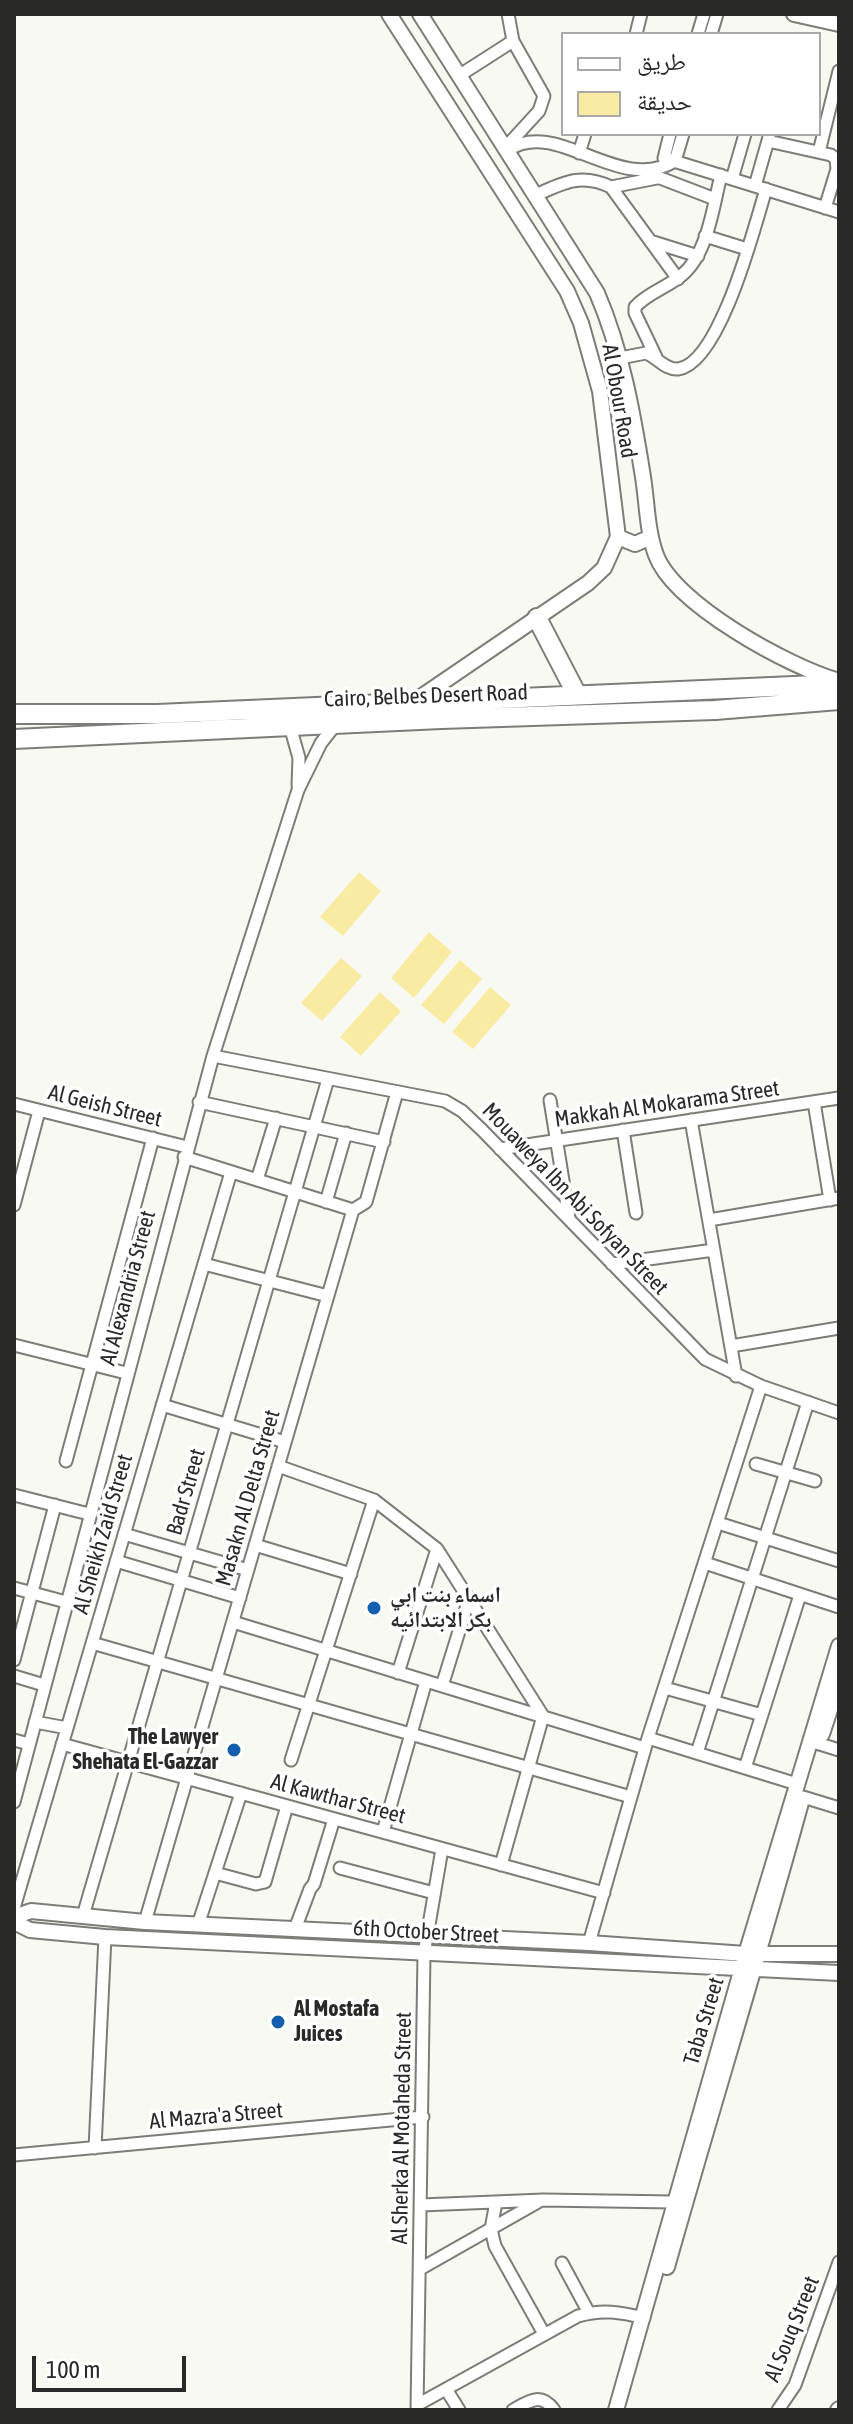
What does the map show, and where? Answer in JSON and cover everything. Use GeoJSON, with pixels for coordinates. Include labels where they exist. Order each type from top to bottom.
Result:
{"type":"FeatureCollection","features":[{"type":"Feature","properties":{"kind":"highway"},"geometry":{"type":"LineString","coordinates":[[537,618],[577,695]]}},
{"type":"Feature","properties":{"kind":"highway","name":"Cairo, Belbes Desert Road"},"geometry":{"type":"LineString","coordinates":[[14,714],[157,714],[839,682]]}},
{"type":"Feature","properties":{"kind":"highway","name":"Cairo, Belbes Desert Road"},"geometry":{"type":"LineString","coordinates":[[14,739],[715,710],[839,700]]}},
{"type":"Feature","properties":{"kind":"highway"},"geometry":{"type":"LineString","coordinates":[[38,738],[34,723],[39,714]]}},
{"type":"Feature","properties":{"kind":"street","name":"Al Obour Road"},"geometry":{"type":"LineString","coordinates":[[389,14],[567,291],[581,323],[600,391],[618,537]]}},
{"type":"Feature","properties":{"kind":"street","name":"Al Obour Road"},"geometry":{"type":"LineString","coordinates":[[420,14],[597,293],[620,358],[638,447],[651,537],[663,569],[686,595],[781,658],[839,682]]}},
{"type":"Feature","properties":{"kind":"street"},"geometry":{"type":"LineString","coordinates":[[507,149],[539,111],[544,96],[513,41],[508,28],[508,14]]}},
{"type":"Feature","properties":{"kind":"street"},"geometry":{"type":"LineString","coordinates":[[794,14],[839,24]]}},
{"type":"Feature","properties":{"kind":"street"},"geometry":{"type":"LineString","coordinates":[[460,75],[513,41]]}},
{"type":"Feature","properties":{"kind":"street"},"geometry":{"type":"LineString","coordinates":[[819,152],[839,71]]}},
{"type":"Feature","properties":{"kind":"street"},"geometry":{"type":"LineString","coordinates":[[579,153],[584,136]]}},
{"type":"Feature","properties":{"kind":"street"},"geometry":{"type":"LineString","coordinates":[[669,161],[670,136]]}},
{"type":"Feature","properties":{"kind":"street"},"geometry":{"type":"LineString","coordinates":[[669,161],[682,136]]}},
{"type":"Feature","properties":{"kind":"street"},"geometry":{"type":"LineString","coordinates":[[656,357],[635,307],[678,279],[698,256],[713,204],[744,136]]}},
{"type":"Feature","properties":{"kind":"street"},"geometry":{"type":"LineString","coordinates":[[620,358],[640,352],[656,357],[671,369],[683,368],[693,362],[735,293],[769,138],[834,157],[838,166],[825,208]]}},
{"type":"Feature","properties":{"kind":"street"},"geometry":{"type":"LineString","coordinates":[[507,149],[517,144],[539,141],[641,171],[713,204]]}},
{"type":"Feature","properties":{"kind":"street"},"geometry":{"type":"LineString","coordinates":[[641,171],[669,161],[839,212]]}},
{"type":"Feature","properties":{"kind":"street"},"geometry":{"type":"LineString","coordinates":[[536,195],[566,180],[582,178],[597,180],[611,187],[678,279]]}},
{"type":"Feature","properties":{"kind":"street"},"geometry":{"type":"LineString","coordinates":[[611,187],[657,178]]}},
{"type":"Feature","properties":{"kind":"street"},"geometry":{"type":"LineString","coordinates":[[705,236],[747,249]]}},
{"type":"Feature","properties":{"kind":"street"},"geometry":{"type":"LineString","coordinates":[[650,241],[698,256]]}},
{"type":"Feature","properties":{"kind":"street"},"geometry":{"type":"LineString","coordinates":[[415,701],[597,576],[610,558],[618,537],[635,544],[651,537]]}},
{"type":"Feature","properties":{"kind":"street","name":"Al Alexandria Street"},"geometry":{"type":"LineString","coordinates":[[14,1802],[199,1102],[298,790],[321,743],[336,724]]}},
{"type":"Feature","properties":{"kind":"street","name":"Al Alexandria Street"},"geometry":{"type":"LineString","coordinates":[[290,726],[299,758],[298,790]]}},
{"type":"Feature","properties":{"kind":"street","name":"Mouaweya Ibn Abi Sofyan Street"},"geometry":{"type":"LineString","coordinates":[[213,1056],[445,1101],[462,1111],[705,1359],[736,1376],[839,1413]]}},
{"type":"Feature","properties":{"kind":"street","name":"Badr Street"},"geometry":{"type":"LineString","coordinates":[[83,1916],[328,1079]]}},
{"type":"Feature","properties":{"kind":"street","name":"Masakn Al Delta Street"},"geometry":{"type":"LineString","coordinates":[[145,1922],[353,1210],[366,1202],[397,1092]]}},
{"type":"Feature","properties":{"kind":"street","name":"Makkah Al Mokarama Street"},"geometry":{"type":"LineString","coordinates":[[500,1149],[839,1098]]}},
{"type":"Feature","properties":{"kind":"street"},"geometry":{"type":"LineString","coordinates":[[550,1100],[569,1220]]}},
{"type":"Feature","properties":{"kind":"street"},"geometry":{"type":"LineString","coordinates":[[199,1102],[384,1142]]}},
{"type":"Feature","properties":{"kind":"street"},"geometry":{"type":"LineString","coordinates":[[709,1220],[835,1199],[814,1102]]}},
{"type":"Feature","properties":{"kind":"street","name":"Al Geish Street"},"geometry":{"type":"LineString","coordinates":[[14,1104],[153,1138],[231,1172],[353,1210]]}},
{"type":"Feature","properties":{"kind":"street"},"geometry":{"type":"LineString","coordinates":[[14,1205],[39,1111]]}},
{"type":"Feature","properties":{"kind":"street"},"geometry":{"type":"LineString","coordinates":[[257,1180],[276,1118]]}},
{"type":"Feature","properties":{"kind":"street"},"geometry":{"type":"LineString","coordinates":[[691,1120],[736,1376]]}},
{"type":"Feature","properties":{"kind":"street"},"geometry":{"type":"LineString","coordinates":[[623,1130],[636,1213]]}},
{"type":"Feature","properties":{"kind":"street"},"geometry":{"type":"LineString","coordinates":[[326,1202],[346,1133]]}},
{"type":"Feature","properties":{"kind":"street"},"geometry":{"type":"LineString","coordinates":[[66,1461],[153,1138]]}},
{"type":"Feature","properties":{"kind":"street","name":"Al Sheikh Zaid Street"},"geometry":{"type":"LineString","coordinates":[[14,1908],[231,1172]]}},
{"type":"Feature","properties":{"kind":"street"},"geometry":{"type":"LineString","coordinates":[[612,1264],[714,1250]]}},
{"type":"Feature","properties":{"kind":"street"},"geometry":{"type":"LineString","coordinates":[[204,1264],[328,1296]]}},
{"type":"Feature","properties":{"kind":"street"},"geometry":{"type":"LineString","coordinates":[[731,1346],[839,1328]]}},
{"type":"Feature","properties":{"kind":"street"},"geometry":{"type":"LineString","coordinates":[[14,1345],[126,1373]]}},
{"type":"Feature","properties":{"kind":"street"},"geometry":{"type":"LineString","coordinates":[[589,1943],[647,1743],[761,1386]]}},
{"type":"Feature","properties":{"kind":"street"},"geometry":{"type":"LineString","coordinates":[[697,1753],[808,1402]]}},
{"type":"Feature","properties":{"kind":"street"},"geometry":{"type":"LineString","coordinates":[[162,1405],[285,1442]]}},
{"type":"Feature","properties":{"kind":"street"},"geometry":{"type":"LineString","coordinates":[[756,1464],[815,1481]]}},
{"type":"Feature","properties":{"kind":"street"},"geometry":{"type":"LineString","coordinates":[[278,1466],[374,1500],[437,1549],[543,1716],[501,1865]]}},
{"type":"Feature","properties":{"kind":"street"},"geometry":{"type":"LineString","coordinates":[[14,1495],[89,1514]]}},
{"type":"Feature","properties":{"kind":"street"},"geometry":{"type":"LineString","coordinates":[[291,1760],[374,1500]]}},
{"type":"Feature","properties":{"kind":"street"},"geometry":{"type":"LineString","coordinates":[[14,1660],[55,1505]]}},
{"type":"Feature","properties":{"kind":"street"},"geometry":{"type":"LineString","coordinates":[[718,1523],[839,1561]]}},
{"type":"Feature","properties":{"kind":"street"},"geometry":{"type":"LineString","coordinates":[[124,1534],[248,1570]]}},
{"type":"Feature","properties":{"kind":"street"},"geometry":{"type":"LineString","coordinates":[[255,1545],[351,1574]]}},
{"type":"Feature","properties":{"kind":"street"},"geometry":{"type":"LineString","coordinates":[[398,1673],[437,1549]]}},
{"type":"Feature","properties":{"kind":"street"},"geometry":{"type":"LineString","coordinates":[[116,1561],[240,1598]]}},
{"type":"Feature","properties":{"kind":"street"},"geometry":{"type":"LineString","coordinates":[[705,1563],[839,1607]]}},
{"type":"Feature","properties":{"kind":"street"},"geometry":{"type":"LineString","coordinates":[[14,1588],[66,1602]]}},
{"type":"Feature","properties":{"kind":"street"},"geometry":{"type":"LineString","coordinates":[[745,1768],[800,1595]]}},
{"type":"Feature","properties":{"kind":"street"},"geometry":{"type":"LineString","coordinates":[[442,1686],[469,1599]]}},
{"type":"Feature","properties":{"kind":"street"},"geometry":{"type":"LineString","coordinates":[[233,1622],[543,1716],[697,1753],[745,1768],[839,1808]]}},
{"type":"Feature","properties":{"kind":"street"},"geometry":{"type":"LineString","coordinates":[[92,1643],[631,1797]]}},
{"type":"Feature","properties":{"kind":"street","name":"Taba Street"},"geometry":{"type":"LineString","coordinates":[[616,2410],[674,2202],[753,1954],[815,1742],[839,1646]]}},
{"type":"Feature","properties":{"kind":"street"},"geometry":{"type":"LineString","coordinates":[[14,1676],[44,1685]]}},
{"type":"Feature","properties":{"kind":"street"},"geometry":{"type":"LineString","coordinates":[[383,1832],[426,1681]]}},
{"type":"Feature","properties":{"kind":"street","name":"Taba Street"},"geometry":{"type":"LineString","coordinates":[[815,1742],[839,1682]]}},
{"type":"Feature","properties":{"kind":"street"},"geometry":{"type":"LineString","coordinates":[[665,1688],[762,1715]]}},
{"type":"Feature","properties":{"kind":"street"},"geometry":{"type":"LineString","coordinates":[[35,1722],[67,1728]]}},
{"type":"Feature","properties":{"kind":"street"},"geometry":{"type":"LineString","coordinates":[[14,1740],[29,1744]]}},
{"type":"Feature","properties":{"kind":"street"},"geometry":{"type":"LineString","coordinates":[[815,1742],[839,1750]]}},
{"type":"Feature","properties":{"kind":"street","name":"Al Kawthar Street"},"geometry":{"type":"LineString","coordinates":[[62,1744],[604,1893]]}},
{"type":"Feature","properties":{"kind":"street"},"geometry":{"type":"LineString","coordinates":[[198,1925],[241,1793]]}},
{"type":"Feature","properties":{"kind":"street"},"geometry":{"type":"LineString","coordinates":[[215,1873],[256,1884],[265,1882],[287,1806]]}},
{"type":"Feature","properties":{"kind":"street"},"geometry":{"type":"LineString","coordinates":[[295,1929],[314,1884],[334,1819]]}},
{"type":"Feature","properties":{"kind":"street","name":"Al Sherka Al Motaheda Street"},"geometry":{"type":"LineString","coordinates":[[417,2408],[424,1954],[442,1849]]}},
{"type":"Feature","properties":{"kind":"street"},"geometry":{"type":"LineString","coordinates":[[340,1868],[434,1893]]}},
{"type":"Feature","properties":{"kind":"street","name":"6th October Street"},"geometry":{"type":"LineString","coordinates":[[14,1919],[31,1911],[145,1922],[427,1934],[753,1954],[838,1951]]}},
{"type":"Feature","properties":{"kind":"street","name":"6th October Street"},"geometry":{"type":"LineString","coordinates":[[14,1919],[30,1930],[105,1937],[839,1973]]}},
{"type":"Feature","properties":{"kind":"street"},"geometry":{"type":"LineString","coordinates":[[95,2148],[105,1937]]}},
{"type":"Feature","properties":{"kind":"street","name":"Taba Street"},"geometry":{"type":"LineString","coordinates":[[626,2410],[748,1970]]}},
{"type":"Feature","properties":{"kind":"street","name":"Al Mazra'a Street"},"geometry":{"type":"LineString","coordinates":[[14,2155],[423,2117]]}},
{"type":"Feature","properties":{"kind":"street"},"geometry":{"type":"LineString","coordinates":[[420,2269],[543,2200]]}},
{"type":"Feature","properties":{"kind":"street"},"geometry":{"type":"LineString","coordinates":[[421,2205],[543,2200],[674,2202]]}},
{"type":"Feature","properties":{"kind":"street"},"geometry":{"type":"LineString","coordinates":[[496,2202],[491,2229],[495,2246],[544,2334]]}},
{"type":"Feature","properties":{"kind":"street","name":"Al Souq Street"},"geometry":{"type":"LineString","coordinates":[[778,2410],[795,2385],[839,2262]]}},
{"type":"Feature","properties":{"kind":"street"},"geometry":{"type":"LineString","coordinates":[[562,2263],[589,2313]]}},
{"type":"Feature","properties":{"kind":"street"},"geometry":{"type":"LineString","coordinates":[[417,2408],[544,2334],[589,2313],[621,2312],[644,2318]]}},
{"type":"Feature","properties":{"kind":"street"},"geometry":{"type":"LineString","coordinates":[[446,2389],[459,2410]]}},
{"type":"Feature","properties":{"kind":"street"},"geometry":{"type":"LineString","coordinates":[[513,2410],[538,2399],[546,2401],[554,2410]]}},
{"type":"Feature","properties":{"kind":"green space"},"geometry":{"type":"Polygon","coordinates":[[[359,872],[381,891],[343,936],[320,917],[359,872]]]}},
{"type":"Feature","properties":{"kind":"green space"},"geometry":{"type":"Polygon","coordinates":[[[429,932],[452,952],[414,998],[391,978],[429,932]]]}},
{"type":"Feature","properties":{"kind":"green space"},"geometry":{"type":"Polygon","coordinates":[[[341,958],[362,976],[322,1021],[301,1003],[341,958]]]}},
{"type":"Feature","properties":{"kind":"green space"},"geometry":{"type":"Polygon","coordinates":[[[460,960],[482,979],[444,1024],[421,1005],[460,960]]]}},
{"type":"Feature","properties":{"kind":"green space"},"geometry":{"type":"Polygon","coordinates":[[[490,987],[511,1005],[473,1049],[452,1032],[490,987]]]}},
{"type":"Feature","properties":{"kind":"green space"},"geometry":{"type":"Polygon","coordinates":[[[380,992],[401,1011],[361,1056],[340,1037],[380,992]]]}},
{"type":"Feature","properties":{"kind":"place","name":"اسماء بنت ابي بكر الابتدائيه"},"geometry":{"type":"Point","coordinates":[374,1608]}},
{"type":"Feature","properties":{"kind":"place","name":"The Lawyer Shehata El-Gazzar"},"geometry":{"type":"Point","coordinates":[234,1750]}},
{"type":"Feature","properties":{"kind":"place","name":"Al Mostafa Juices"},"geometry":{"type":"Point","coordinates":[278,2022]}}]}
